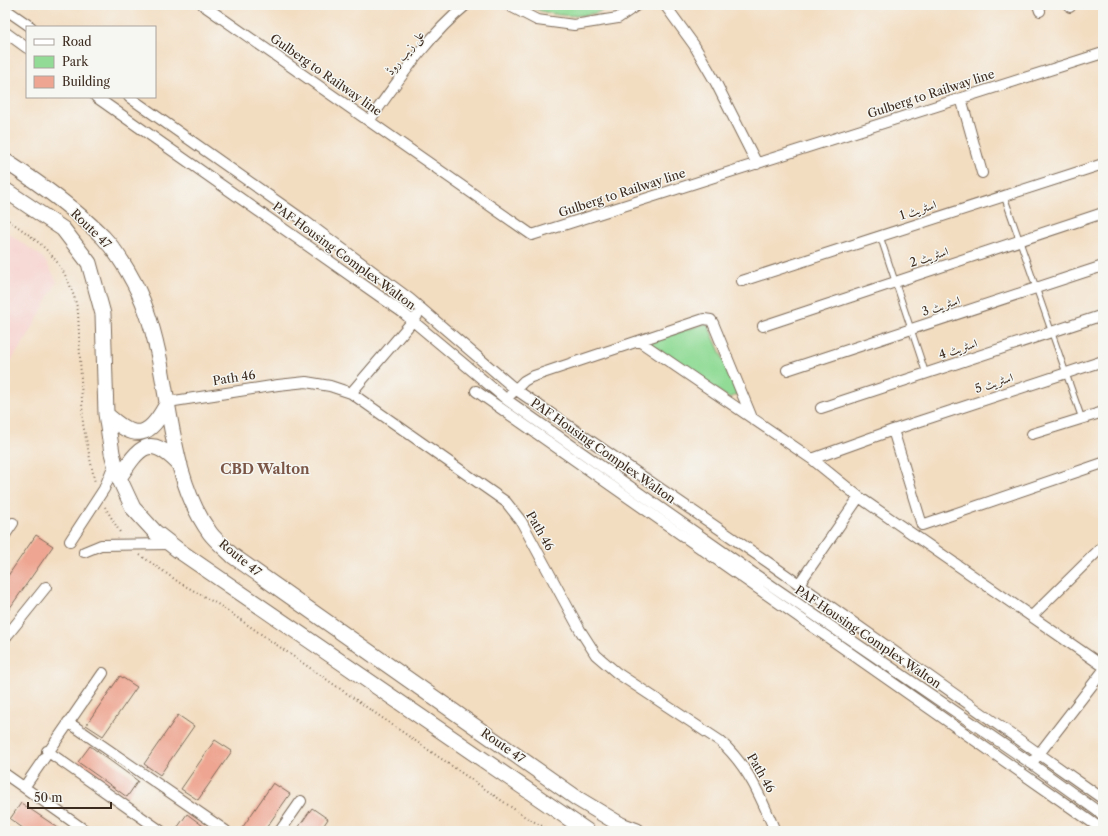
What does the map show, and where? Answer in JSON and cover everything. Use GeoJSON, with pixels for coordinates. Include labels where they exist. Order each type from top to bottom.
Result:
{"type":"FeatureCollection","features":[{"type":"Feature","properties":{"kind":"street","name":"Gulberg to Railway line"},"geometry":{"type":"LineString","coordinates":[[203,5],[532,235],[1103,54]]}},
{"type":"Feature","properties":{"kind":"street","name":"علی زیب روڈ"},"geometry":{"type":"LineString","coordinates":[[368,121],[417,57],[453,15],[466,5]]}},
{"type":"Feature","properties":{"kind":"street"},"geometry":{"type":"LineString","coordinates":[[508,5],[537,20],[574,25],[618,18],[638,5]]}},
{"type":"Feature","properties":{"kind":"street"},"geometry":{"type":"LineString","coordinates":[[665,5],[705,64],[757,164]]}},
{"type":"Feature","properties":{"kind":"street"},"geometry":{"type":"LineString","coordinates":[[5,9],[30,26]]}},
{"type":"Feature","properties":{"kind":"street"},"geometry":{"type":"LineString","coordinates":[[5,32],[26,47]]}},
{"type":"Feature","properties":{"kind":"street","name":"PAF Housing Complex Walton"},"geometry":{"type":"LineString","coordinates":[[97,98],[412,321],[507,400],[756,576],[1032,764],[1103,815]]}},
{"type":"Feature","properties":{"kind":"street","name":"PAF Housing Complex Walton"},"geometry":{"type":"LineString","coordinates":[[131,98],[305,221],[423,310],[515,390],[799,584],[1103,799]]}},
{"type":"Feature","properties":{"kind":"street"},"geometry":{"type":"LineString","coordinates":[[961,98],[982,173]]}},
{"type":"Feature","properties":{"kind":"street","name":"Route 47"},"geometry":{"type":"LineString","coordinates":[[5,161],[77,214],[104,238],[123,264],[146,309],[160,360],[182,476],[193,503],[210,533],[233,556],[578,799],[622,825],[637,831]]}},
{"type":"Feature","properties":{"kind":"street","name":"اسٹریٹ 1"},"geometry":{"type":"LineString","coordinates":[[742,281],[1103,164]]}},
{"type":"Feature","properties":{"kind":"street","name":"Route 47"},"geometry":{"type":"LineString","coordinates":[[5,190],[63,229],[89,263],[103,314],[106,414],[114,462],[119,478],[133,508],[155,532],[170,544],[587,831]]}},
{"type":"Feature","properties":{"kind":"street","name":"اسٹریٹ 2"},"geometry":{"type":"LineString","coordinates":[[763,326],[1103,213]]}},
{"type":"Feature","properties":{"kind":"street","name":"اسٹریٹ 3"},"geometry":{"type":"LineString","coordinates":[[787,370],[1103,266]]}},
{"type":"Feature","properties":{"kind":"street"},"geometry":{"type":"LineString","coordinates":[[351,393],[423,310]]}},
{"type":"Feature","properties":{"kind":"street","name":"اسٹریٹ 4"},"geometry":{"type":"LineString","coordinates":[[821,408],[1103,315]]}},
{"type":"Feature","properties":{"kind":"street"},"geometry":{"type":"LineString","coordinates":[[501,408],[515,390],[524,381],[531,377],[704,319],[711,320],[752,418]]}},
{"type":"Feature","properties":{"kind":"street"},"geometry":{"type":"LineString","coordinates":[[639,341],[812,459],[859,497],[1103,666]]}},
{"type":"Feature","properties":{"kind":"street","name":"اسٹریٹ 5"},"geometry":{"type":"LineString","coordinates":[[812,459],[894,430],[1103,361]]}},
{"type":"Feature","properties":{"kind":"street","name":"Path 46"},"geometry":{"type":"LineString","coordinates":[[168,402],[278,384],[306,382],[330,386],[351,393],[506,502],[521,521],[580,630],[596,655],[618,673],[720,741],[733,752],[746,770],[758,792],[774,831]]}},
{"type":"Feature","properties":{"kind":"street"},"geometry":{"type":"LineString","coordinates":[[476,391],[1103,830]]}},
{"type":"Feature","properties":{"kind":"street"},"geometry":{"type":"LineString","coordinates":[[106,414],[127,431],[140,433],[151,428],[159,419],[168,402]]}},
{"type":"Feature","properties":{"kind":"street"},"geometry":{"type":"LineString","coordinates":[[1032,434],[1103,412]]}},
{"type":"Feature","properties":{"kind":"street"},"geometry":{"type":"LineString","coordinates":[[894,430],[922,525]]}},
{"type":"Feature","properties":{"kind":"street"},"geometry":{"type":"LineString","coordinates":[[119,478],[139,451],[148,446],[163,450],[180,465]]}},
{"type":"Feature","properties":{"kind":"street"},"geometry":{"type":"LineString","coordinates":[[70,541],[104,489],[114,462]]}},
{"type":"Feature","properties":{"kind":"street"},"geometry":{"type":"LineString","coordinates":[[914,534],[922,525],[1103,464]]}},
{"type":"Feature","properties":{"kind":"street"},"geometry":{"type":"LineString","coordinates":[[799,584],[859,497]]}},
{"type":"Feature","properties":{"kind":"street"},"geometry":{"type":"LineString","coordinates":[[5,535],[13,523]]}},
{"type":"Feature","properties":{"kind":"street"},"geometry":{"type":"LineString","coordinates":[[84,552],[101,545],[170,544]]}},
{"type":"Feature","properties":{"kind":"street"},"geometry":{"type":"LineString","coordinates":[[1032,616],[1103,546]]}},
{"type":"Feature","properties":{"kind":"street"},"geometry":{"type":"LineString","coordinates":[[5,638],[46,587]]}},
{"type":"Feature","properties":{"kind":"street"},"geometry":{"type":"LineString","coordinates":[[1032,764],[1103,671]]}},
{"type":"Feature","properties":{"kind":"street"},"geometry":{"type":"LineString","coordinates":[[25,786],[47,751],[103,673]]}},
{"type":"Feature","properties":{"kind":"street"},"geometry":{"type":"LineString","coordinates":[[68,722],[226,831]]}},
{"type":"Feature","properties":{"kind":"street"},"geometry":{"type":"LineString","coordinates":[[47,751],[161,831]]}},
{"type":"Feature","properties":{"kind":"street"},"geometry":{"type":"LineString","coordinates":[[1035,782],[1043,772]]}},
{"type":"Feature","properties":{"kind":"street"},"geometry":{"type":"LineString","coordinates":[[5,774],[25,786],[86,831]]}},
{"type":"Feature","properties":{"kind":"street"},"geometry":{"type":"LineString","coordinates":[[280,831],[301,801]]}},
{"type":"Feature","properties":{"kind":"lane"},"geometry":{"type":"LineString","coordinates":[[1004,196],[1082,419]]}},
{"type":"Feature","properties":{"kind":"lane"},"geometry":{"type":"LineString","coordinates":[[880,236],[926,374]]}},
{"type":"Feature","properties":{"kind":"shaded area"},"geometry":{"type":"Polygon","coordinates":[[[5,231],[41,256],[57,281],[31,331],[5,370],[5,231]]]}},
{"type":"Feature","properties":{"kind":"green space"},"geometry":{"type":"Polygon","coordinates":[[[527,5],[614,5],[600,12],[567,16],[542,11],[527,5]]]}},
{"type":"Feature","properties":{"kind":"green space"},"geometry":{"type":"Polygon","coordinates":[[[707,323],[739,394],[729,398],[648,342],[707,323]]]}},
{"type":"Feature","properties":{"kind":"building"},"geometry":{"type":"Polygon","coordinates":[[[36,535],[53,546],[5,615],[5,580],[36,535]]]}},
{"type":"Feature","properties":{"kind":"building"},"geometry":{"type":"Polygon","coordinates":[[[120,676],[137,687],[103,736],[86,725],[120,676]]]}},
{"type":"Feature","properties":{"kind":"building"},"geometry":{"type":"Polygon","coordinates":[[[178,715],[194,726],[160,775],[144,764],[178,715]]]}},
{"type":"Feature","properties":{"kind":"building"},"geometry":{"type":"Polygon","coordinates":[[[215,740],[232,751],[198,800],[181,789],[215,740]]]}},
{"type":"Feature","properties":{"kind":"building"},"geometry":{"type":"Polygon","coordinates":[[[90,746],[138,781],[127,797],[78,762],[90,746]]]}},
{"type":"Feature","properties":{"kind":"building"},"geometry":{"type":"Polygon","coordinates":[[[273,783],[290,794],[264,831],[240,831],[273,783]]]}},
{"type":"Feature","properties":{"kind":"building"},"geometry":{"type":"Polygon","coordinates":[[[21,803],[63,831],[27,831],[10,819],[21,803]]]}},
{"type":"Feature","properties":{"kind":"building"},"geometry":{"type":"Polygon","coordinates":[[[312,808],[328,819],[320,831],[296,831],[312,808]]]}},
{"type":"Feature","properties":{"kind":"building"},"geometry":{"type":"Polygon","coordinates":[[[187,814],[210,831],[175,831],[187,814]]]}},
{"type":"Feature","properties":{"kind":"district","name":"CBD Walton"},"geometry":{"type":"Point","coordinates":[265,469]}}]}
